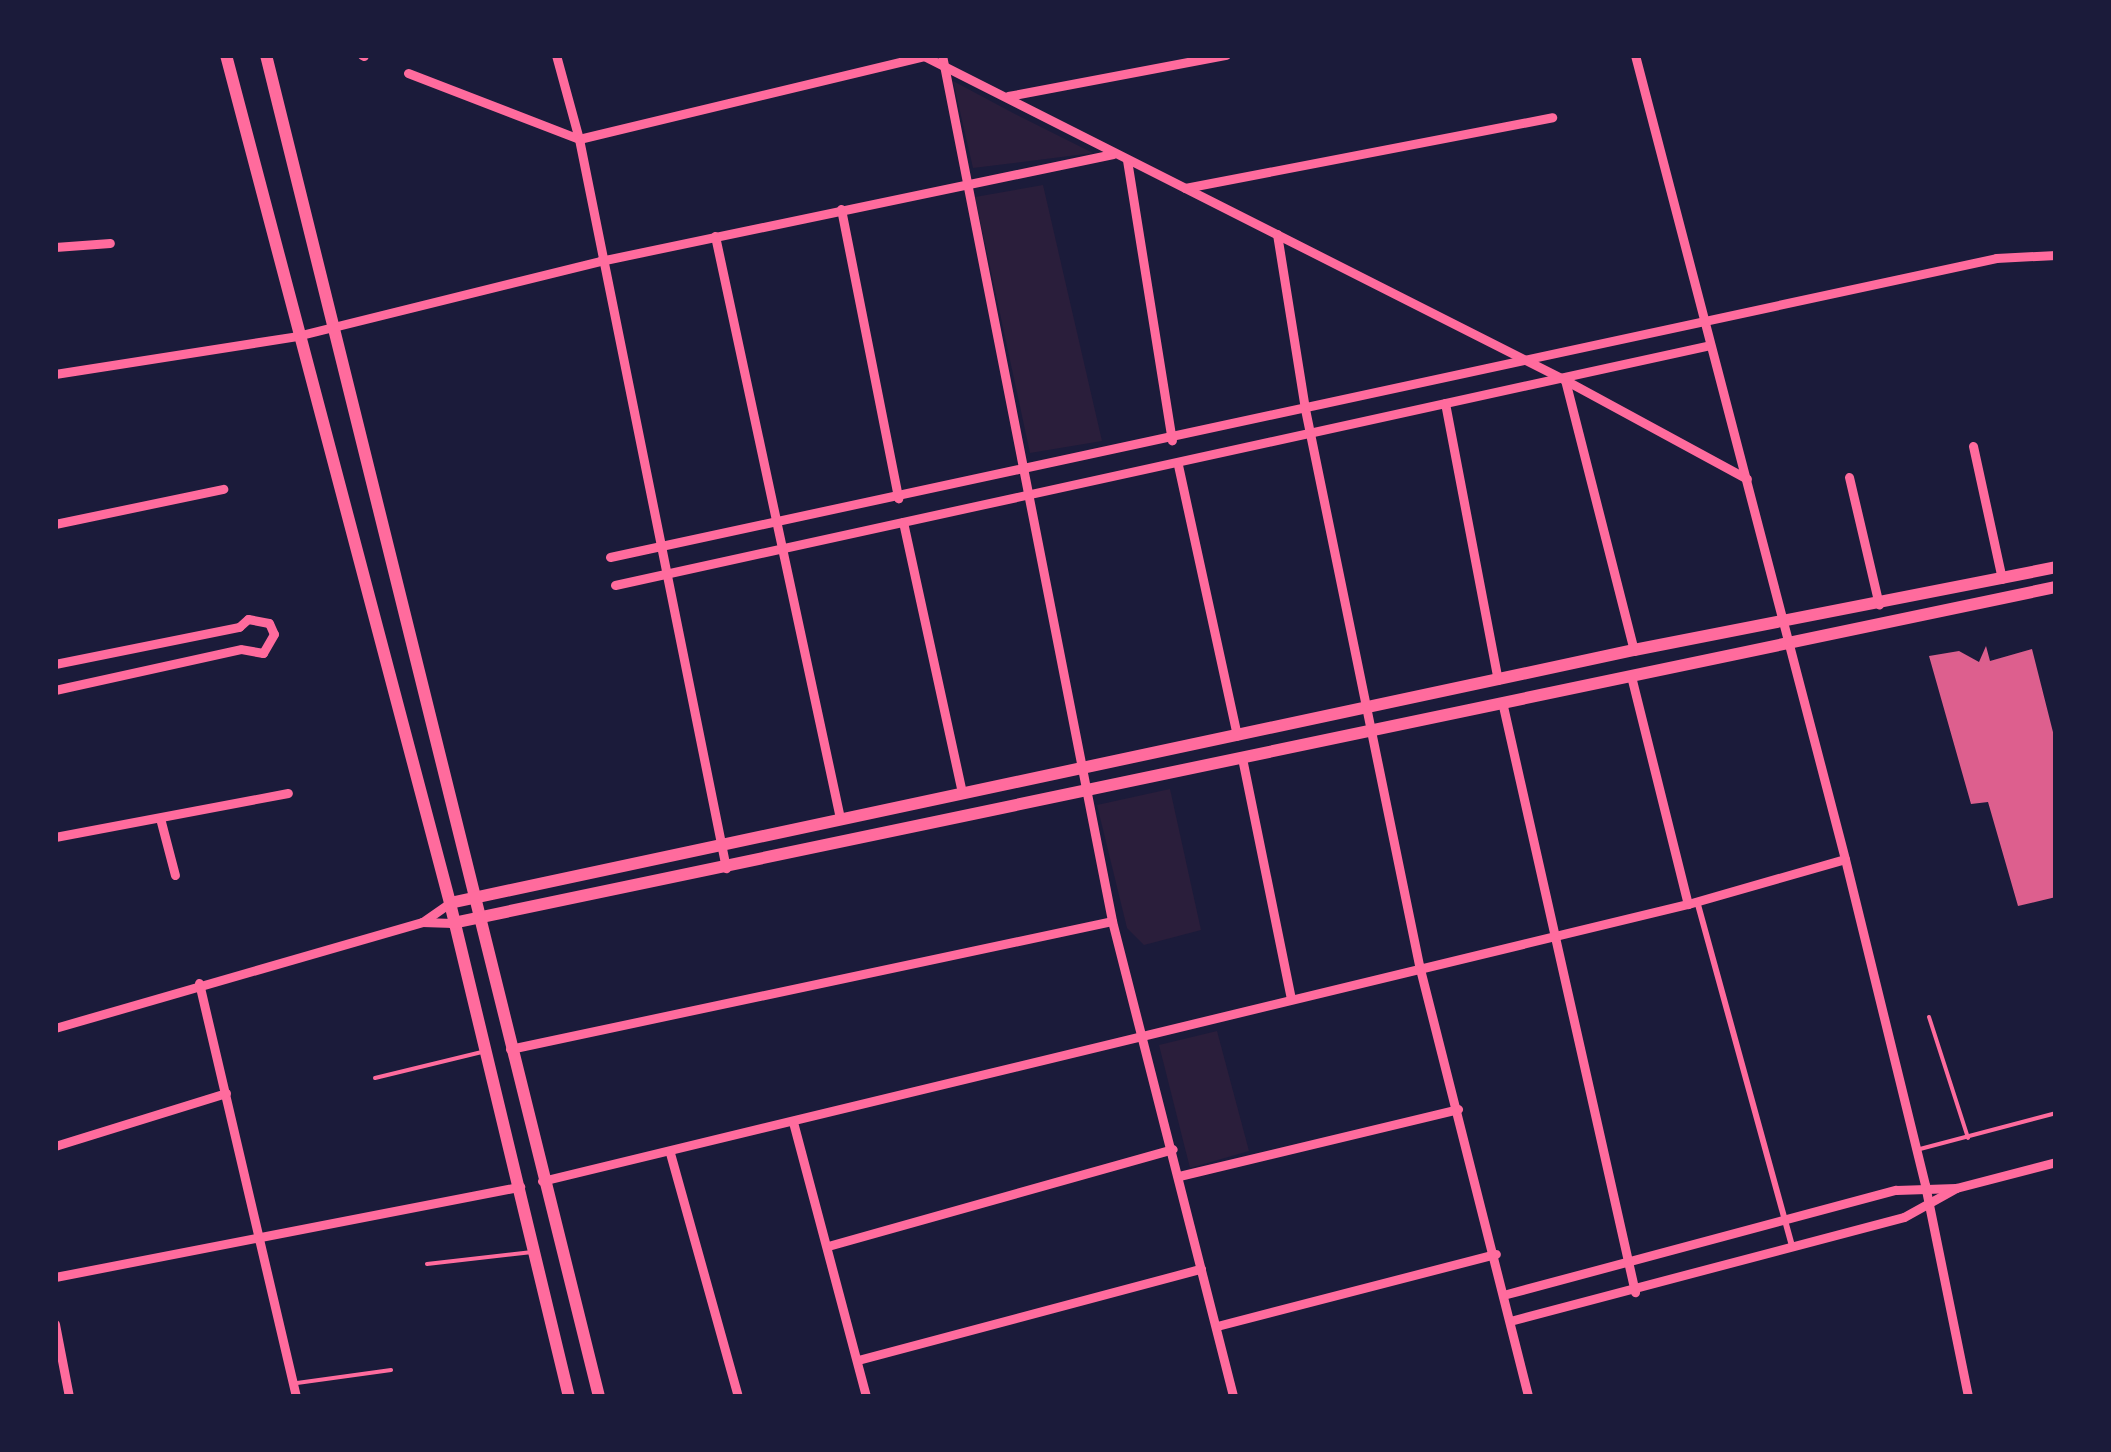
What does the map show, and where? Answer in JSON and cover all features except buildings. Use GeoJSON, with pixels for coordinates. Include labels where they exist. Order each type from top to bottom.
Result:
{"type":"FeatureCollection","features":[{"type":"Feature","properties":{"kind":"main road"},"geometry":{"type":"LineString","coordinates":[[226,55],[297,336],[450,904],[569,1397]]}},
{"type":"Feature","properties":{"kind":"main road"},"geometry":{"type":"LineString","coordinates":[[266,55],[330,328],[477,896],[542,1181],[599,1397]]}},
{"type":"Feature","properties":{"kind":"main road"},"geometry":{"type":"LineString","coordinates":[[450,904],[1084,766],[1366,711],[1634,650],[1879,606],[2056,567]]}},
{"type":"Feature","properties":{"kind":"main road"},"geometry":{"type":"LineString","coordinates":[[2026,574],[2031,593]]}},
{"type":"Feature","properties":{"kind":"main road"},"geometry":{"type":"LineString","coordinates":[[453,923],[726,871],[1088,789],[1632,680],[2056,587]]}},
{"type":"Feature","properties":{"kind":"street"},"geometry":{"type":"LineString","coordinates":[[556,55],[578,139],[726,871]]}},
{"type":"Feature","properties":{"kind":"street"},"geometry":{"type":"LineString","coordinates":[[942,55],[1112,922],[1233,1397]]}},
{"type":"Feature","properties":{"kind":"street"},"geometry":{"type":"LineString","coordinates":[[1006,97],[1226,55]]}},
{"type":"Feature","properties":{"kind":"street"},"geometry":{"type":"LineString","coordinates":[[1623,55],[1636,59],[1846,859],[1925,1185],[1968,1397]]}},
{"type":"Feature","properties":{"kind":"street"},"geometry":{"type":"LineString","coordinates":[[408,74],[578,139],[923,56],[1554,374],[1748,479]]}},
{"type":"Feature","properties":{"kind":"street"},"geometry":{"type":"LineString","coordinates":[[1185,188],[1552,117]]}},
{"type":"Feature","properties":{"kind":"street"},"geometry":{"type":"LineString","coordinates":[[55,374],[297,336],[714,236],[1113,154]]}},
{"type":"Feature","properties":{"kind":"street"},"geometry":{"type":"LineString","coordinates":[[1127,160],[1172,440]]}},
{"type":"Feature","properties":{"kind":"street"},"geometry":{"type":"LineString","coordinates":[[842,209],[898,498]]}},
{"type":"Feature","properties":{"kind":"street"},"geometry":{"type":"LineString","coordinates":[[1277,234],[1306,409],[1419,965],[1496,1254],[1526,1397]]}},
{"type":"Feature","properties":{"kind":"street"},"geometry":{"type":"LineString","coordinates":[[714,236],[840,818]]}},
{"type":"Feature","properties":{"kind":"street"},"geometry":{"type":"LineString","coordinates":[[55,247],[110,243]]}},
{"type":"Feature","properties":{"kind":"street"},"geometry":{"type":"LineString","coordinates":[[610,557],[662,550],[1172,440],[1520,358],[1704,325],[1996,258],[2056,255]]}},
{"type":"Feature","properties":{"kind":"street"},"geometry":{"type":"LineString","coordinates":[[615,585],[1312,434],[1554,374],[1710,345]]}},
{"type":"Feature","properties":{"kind":"street"},"geometry":{"type":"LineString","coordinates":[[1565,380],[1634,650]]}},
{"type":"Feature","properties":{"kind":"street"},"geometry":{"type":"LineString","coordinates":[[1445,403],[1498,680]]}},
{"type":"Feature","properties":{"kind":"street"},"geometry":{"type":"LineString","coordinates":[[1973,446],[2002,579]]}},
{"type":"Feature","properties":{"kind":"street"},"geometry":{"type":"LineString","coordinates":[[1178,464],[1237,736]]}},
{"type":"Feature","properties":{"kind":"street"},"geometry":{"type":"LineString","coordinates":[[1849,476],[1879,606]]}},
{"type":"Feature","properties":{"kind":"street"},"geometry":{"type":"LineString","coordinates":[[55,524],[223,489]]}},
{"type":"Feature","properties":{"kind":"street"},"geometry":{"type":"LineString","coordinates":[[903,522],[962,793]]}},
{"type":"Feature","properties":{"kind":"street"},"geometry":{"type":"LineString","coordinates":[[55,664],[238,627],[259,618],[274,634],[263,654],[241,649],[55,690]]}},
{"type":"Feature","properties":{"kind":"street"},"geometry":{"type":"LineString","coordinates":[[238,627],[241,649]]}},
{"type":"Feature","properties":{"kind":"street"},"geometry":{"type":"LineString","coordinates":[[1632,680],[1793,1248]]}},
{"type":"Feature","properties":{"kind":"street"},"geometry":{"type":"LineString","coordinates":[[1503,706],[1552,936],[1636,1292]]}},
{"type":"Feature","properties":{"kind":"street"},"geometry":{"type":"LineString","coordinates":[[1242,758],[1291,998]]}},
{"type":"Feature","properties":{"kind":"street"},"geometry":{"type":"LineString","coordinates":[[55,837],[288,793]]}},
{"type":"Feature","properties":{"kind":"street"},"geometry":{"type":"LineString","coordinates":[[160,818],[175,875]]}},
{"type":"Feature","properties":{"kind":"street"},"geometry":{"type":"LineString","coordinates":[[542,1181],[1419,965],[1692,902],[1846,859]]}},
{"type":"Feature","properties":{"kind":"street"},"geometry":{"type":"LineString","coordinates":[[422,922],[450,904]]}},
{"type":"Feature","properties":{"kind":"street"},"geometry":{"type":"LineString","coordinates":[[55,1028],[422,922],[453,923]]}},
{"type":"Feature","properties":{"kind":"street"},"geometry":{"type":"LineString","coordinates":[[510,1049],[1112,922]]}},
{"type":"Feature","properties":{"kind":"street"},"geometry":{"type":"LineString","coordinates":[[200,983],[263,1241],[296,1397]]}},
{"type":"Feature","properties":{"kind":"street"},"geometry":{"type":"LineString","coordinates":[[55,1146],[226,1093]]}},
{"type":"Feature","properties":{"kind":"street"},"geometry":{"type":"LineString","coordinates":[[1179,1176],[1458,1109]]}},
{"type":"Feature","properties":{"kind":"street"},"geometry":{"type":"LineString","coordinates":[[793,1122],[866,1397]]}},
{"type":"Feature","properties":{"kind":"street"},"geometry":{"type":"LineString","coordinates":[[828,1246],[1172,1149]]}},
{"type":"Feature","properties":{"kind":"street"},"geometry":{"type":"LineString","coordinates":[[670,1152],[738,1397]]}},
{"type":"Feature","properties":{"kind":"street"},"geometry":{"type":"LineString","coordinates":[[1510,1321],[1636,1292],[1793,1248],[1929,1206],[1956,1188],[2056,1162]]}},
{"type":"Feature","properties":{"kind":"street"},"geometry":{"type":"LineString","coordinates":[[1504,1295],[1785,1218],[1925,1185],[1956,1188]]}},
{"type":"Feature","properties":{"kind":"street"},"geometry":{"type":"LineString","coordinates":[[55,1277],[263,1241],[520,1187]]}},
{"type":"Feature","properties":{"kind":"street"},"geometry":{"type":"LineString","coordinates":[[1217,1326],[1496,1254]]}},
{"type":"Feature","properties":{"kind":"street"},"geometry":{"type":"LineString","coordinates":[[858,1360],[1201,1269]]}},
{"type":"Feature","properties":{"kind":"street"},"geometry":{"type":"LineString","coordinates":[[55,1324],[69,1397]]}},
{"type":"Feature","properties":{"kind":"lane"},"geometry":{"type":"LineString","coordinates":[[1930,1017],[1968,1138]]}},
{"type":"Feature","properties":{"kind":"lane"},"geometry":{"type":"LineString","coordinates":[[375,1078],[486,1051]]}},
{"type":"Feature","properties":{"kind":"lane"},"geometry":{"type":"LineString","coordinates":[[1916,1150],[2056,1114]]}},
{"type":"Feature","properties":{"kind":"lane"},"geometry":{"type":"LineString","coordinates":[[427,1264],[536,1251]]}},
{"type":"Feature","properties":{"kind":"lane"},"geometry":{"type":"LineString","coordinates":[[293,1383],[391,1370]]}},
{"type":"Feature","properties":{"kind":"shaded area"},"geometry":{"type":"Polygon","coordinates":[[[953,81],[1013,113],[1093,153],[973,168],[953,81]]]}},
{"type":"Feature","properties":{"kind":"shaded area"},"geometry":{"type":"Polygon","coordinates":[[[1043,185],[1102,441],[1030,453],[975,197],[1043,185]]]}},
{"type":"Feature","properties":{"kind":"shaded area"},"geometry":{"type":"Polygon","coordinates":[[[1170,789],[1201,930],[1144,945],[1127,928],[1097,805],[1170,789]]]}},
{"type":"Feature","properties":{"kind":"shaded area"},"geometry":{"type":"Polygon","coordinates":[[[1217,1031],[1249,1151],[1190,1168],[1159,1045],[1217,1031]]]}}]}
